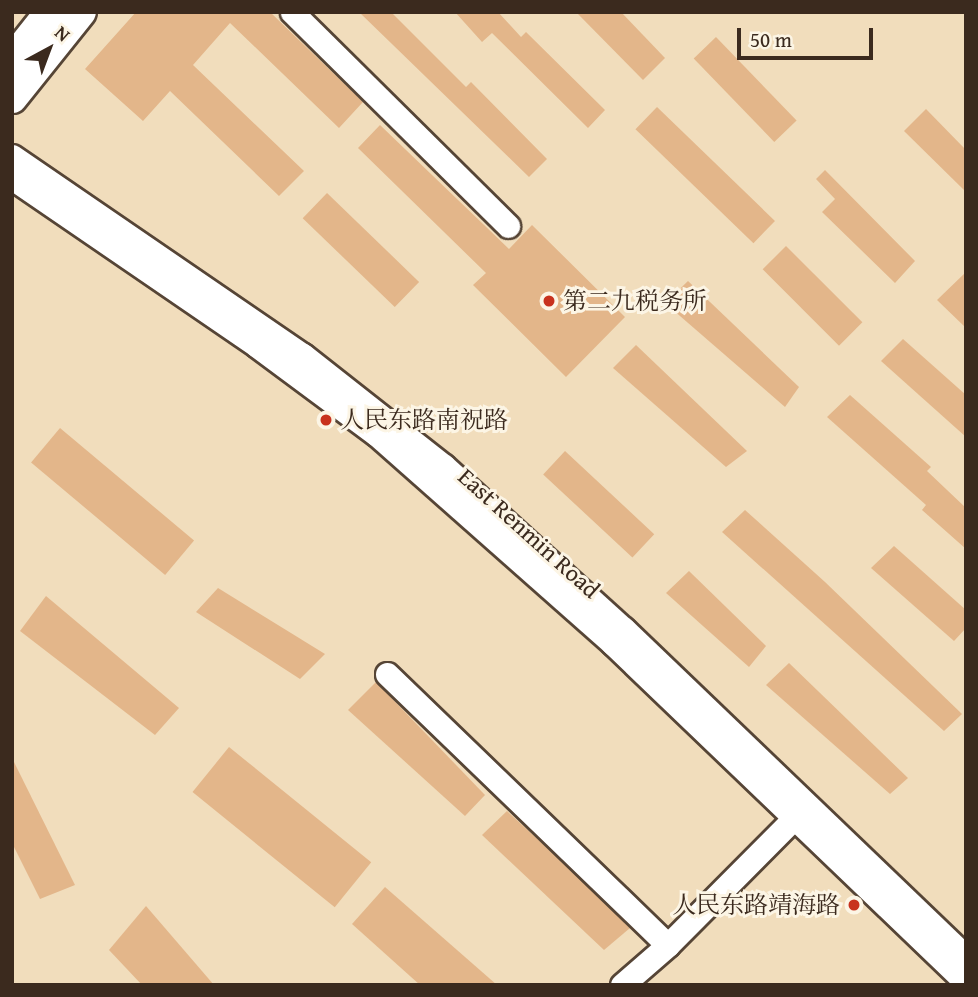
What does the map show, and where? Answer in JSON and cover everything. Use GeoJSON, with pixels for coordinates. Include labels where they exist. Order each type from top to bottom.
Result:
{"type":"FeatureCollection","features":[{"type":"Feature","properties":{"kind":"main road"},"geometry":{"type":"LineString","coordinates":[[14,56],[50,12]]}},
{"type":"Feature","properties":{"kind":"main road"},"geometry":{"type":"LineString","coordinates":[[12,98],[81,12]]}},
{"type":"Feature","properties":{"kind":"street"},"geometry":{"type":"LineString","coordinates":[[292,12],[508,226]]}},
{"type":"Feature","properties":{"kind":"street","name":"East Renmin Road"},"geometry":{"type":"LineString","coordinates":[[12,156],[303,355],[435,459],[615,621],[966,957]]}},
{"type":"Feature","properties":{"kind":"street","name":"East Renmin Road"},"geometry":{"type":"LineString","coordinates":[[12,178],[266,352],[377,435],[566,601],[966,983]]}},
{"type":"Feature","properties":{"kind":"street"},"geometry":{"type":"LineString","coordinates":[[387,674],[668,945]]}},
{"type":"Feature","properties":{"kind":"street"},"geometry":{"type":"LineString","coordinates":[[622,985],[668,945],[794,818]]}},
{"type":"Feature","properties":{"kind":"building"},"geometry":{"type":"Polygon","coordinates":[[[136,12],[270,12],[363,102],[339,128],[230,23],[193,65],[304,171],[279,196],[170,91],[143,121],[85,69],[136,12]]]}},
{"type":"Feature","properties":{"kind":"building"},"geometry":{"type":"Polygon","coordinates":[[[359,12],[391,12],[466,87],[471,82],[547,159],[529,177],[359,12]]]}},
{"type":"Feature","properties":{"kind":"building"},"geometry":{"type":"Polygon","coordinates":[[[455,12],[498,12],[521,37],[526,32],[605,110],[588,128],[492,33],[482,42],[455,12]]]}},
{"type":"Feature","properties":{"kind":"building"},"geometry":{"type":"Polygon","coordinates":[[[576,12],[621,12],[665,58],[643,80],[576,12]]]}},
{"type":"Feature","properties":{"kind":"building"},"geometry":{"type":"Polygon","coordinates":[[[716,37],[797,120],[774,142],[694,59],[716,37]]]}},
{"type":"Feature","properties":{"kind":"building"},"geometry":{"type":"Polygon","coordinates":[[[657,107],[775,221],[753,243],[635,129],[657,107]]]}},
{"type":"Feature","properties":{"kind":"building"},"geometry":{"type":"Polygon","coordinates":[[[926,109],[966,150],[966,192],[904,131],[926,109]]]}},
{"type":"Feature","properties":{"kind":"building","name":"第二九税务所"},"geometry":{"type":"Polygon","coordinates":[[[380,125],[509,249],[532,225],[625,317],[566,377],[473,285],[486,273],[358,148],[380,125]]]}},
{"type":"Feature","properties":{"kind":"building"},"geometry":{"type":"Polygon","coordinates":[[[825,170],[915,261],[895,283],[822,212],[835,199],[816,179],[825,170]]]}},
{"type":"Feature","properties":{"kind":"building"},"geometry":{"type":"Polygon","coordinates":[[[327,193],[419,282],[395,307],[303,218],[327,193]]]}},
{"type":"Feature","properties":{"kind":"building"},"geometry":{"type":"Polygon","coordinates":[[[786,246],[862,322],[839,346],[763,269],[786,246]]]}},
{"type":"Feature","properties":{"kind":"building"},"geometry":{"type":"Polygon","coordinates":[[[966,272],[966,328],[937,300],[966,272]]]}},
{"type":"Feature","properties":{"kind":"building"},"geometry":{"type":"Polygon","coordinates":[[[688,281],[799,387],[785,407],[665,303],[688,281]]]}},
{"type":"Feature","properties":{"kind":"building"},"geometry":{"type":"Polygon","coordinates":[[[903,339],[966,395],[966,437],[881,361],[903,339]]]}},
{"type":"Feature","properties":{"kind":"building"},"geometry":{"type":"Polygon","coordinates":[[[636,345],[747,451],[726,467],[613,368],[636,345]]]}},
{"type":"Feature","properties":{"kind":"building"},"geometry":{"type":"Polygon","coordinates":[[[850,395],[931,467],[927,471],[966,508],[966,549],[922,510],[926,505],[827,417],[850,395]]]}},
{"type":"Feature","properties":{"kind":"building"},"geometry":{"type":"Polygon","coordinates":[[[60,428],[194,540],[165,575],[31,462],[60,428]]]}},
{"type":"Feature","properties":{"kind":"building"},"geometry":{"type":"Polygon","coordinates":[[[565,451],[654,534],[632,558],[543,474],[565,451]]]}},
{"type":"Feature","properties":{"kind":"building"},"geometry":{"type":"Polygon","coordinates":[[[745,510],[825,582],[962,714],[944,731],[722,532],[745,510]]]}},
{"type":"Feature","properties":{"kind":"building"},"geometry":{"type":"Polygon","coordinates":[[[894,546],[966,610],[966,628],[954,641],[871,568],[894,546]]]}},
{"type":"Feature","properties":{"kind":"building"},"geometry":{"type":"Polygon","coordinates":[[[689,571],[766,646],[749,667],[666,593],[689,571]]]}},
{"type":"Feature","properties":{"kind":"building"},"geometry":{"type":"Polygon","coordinates":[[[218,588],[325,654],[300,679],[196,612],[218,588]]]}},
{"type":"Feature","properties":{"kind":"building"},"geometry":{"type":"Polygon","coordinates":[[[46,596],[179,708],[155,735],[20,631],[46,596]]]}},
{"type":"Feature","properties":{"kind":"building"},"geometry":{"type":"Polygon","coordinates":[[[789,663],[908,778],[890,794],[766,685],[789,663]]]}},
{"type":"Feature","properties":{"kind":"building"},"geometry":{"type":"Polygon","coordinates":[[[376,682],[485,795],[465,816],[348,710],[376,682]]]}},
{"type":"Feature","properties":{"kind":"building"},"geometry":{"type":"Polygon","coordinates":[[[229,747],[371,862],[335,907],[192,792],[229,747]]]}},
{"type":"Feature","properties":{"kind":"building"},"geometry":{"type":"Polygon","coordinates":[[[12,758],[75,885],[40,899],[12,843],[12,758]]]}},
{"type":"Feature","properties":{"kind":"building"},"geometry":{"type":"Polygon","coordinates":[[[507,811],[630,928],[604,950],[482,835],[507,811]]]}},
{"type":"Feature","properties":{"kind":"building"},"geometry":{"type":"Polygon","coordinates":[[[385,887],[497,985],[420,985],[352,924],[385,887]]]}},
{"type":"Feature","properties":{"kind":"building"},"geometry":{"type":"Polygon","coordinates":[[[146,906],[214,985],[142,985],[109,950],[146,906]]]}},
{"type":"Feature","properties":{"kind":"place","name":"第二九税务所"},"geometry":{"type":"Point","coordinates":[549,301]}},
{"type":"Feature","properties":{"kind":"place","name":"人民东路南祝路"},"geometry":{"type":"Point","coordinates":[326,420]}},
{"type":"Feature","properties":{"kind":"place","name":"人民东路靖海路"},"geometry":{"type":"Point","coordinates":[854,905]}}]}
